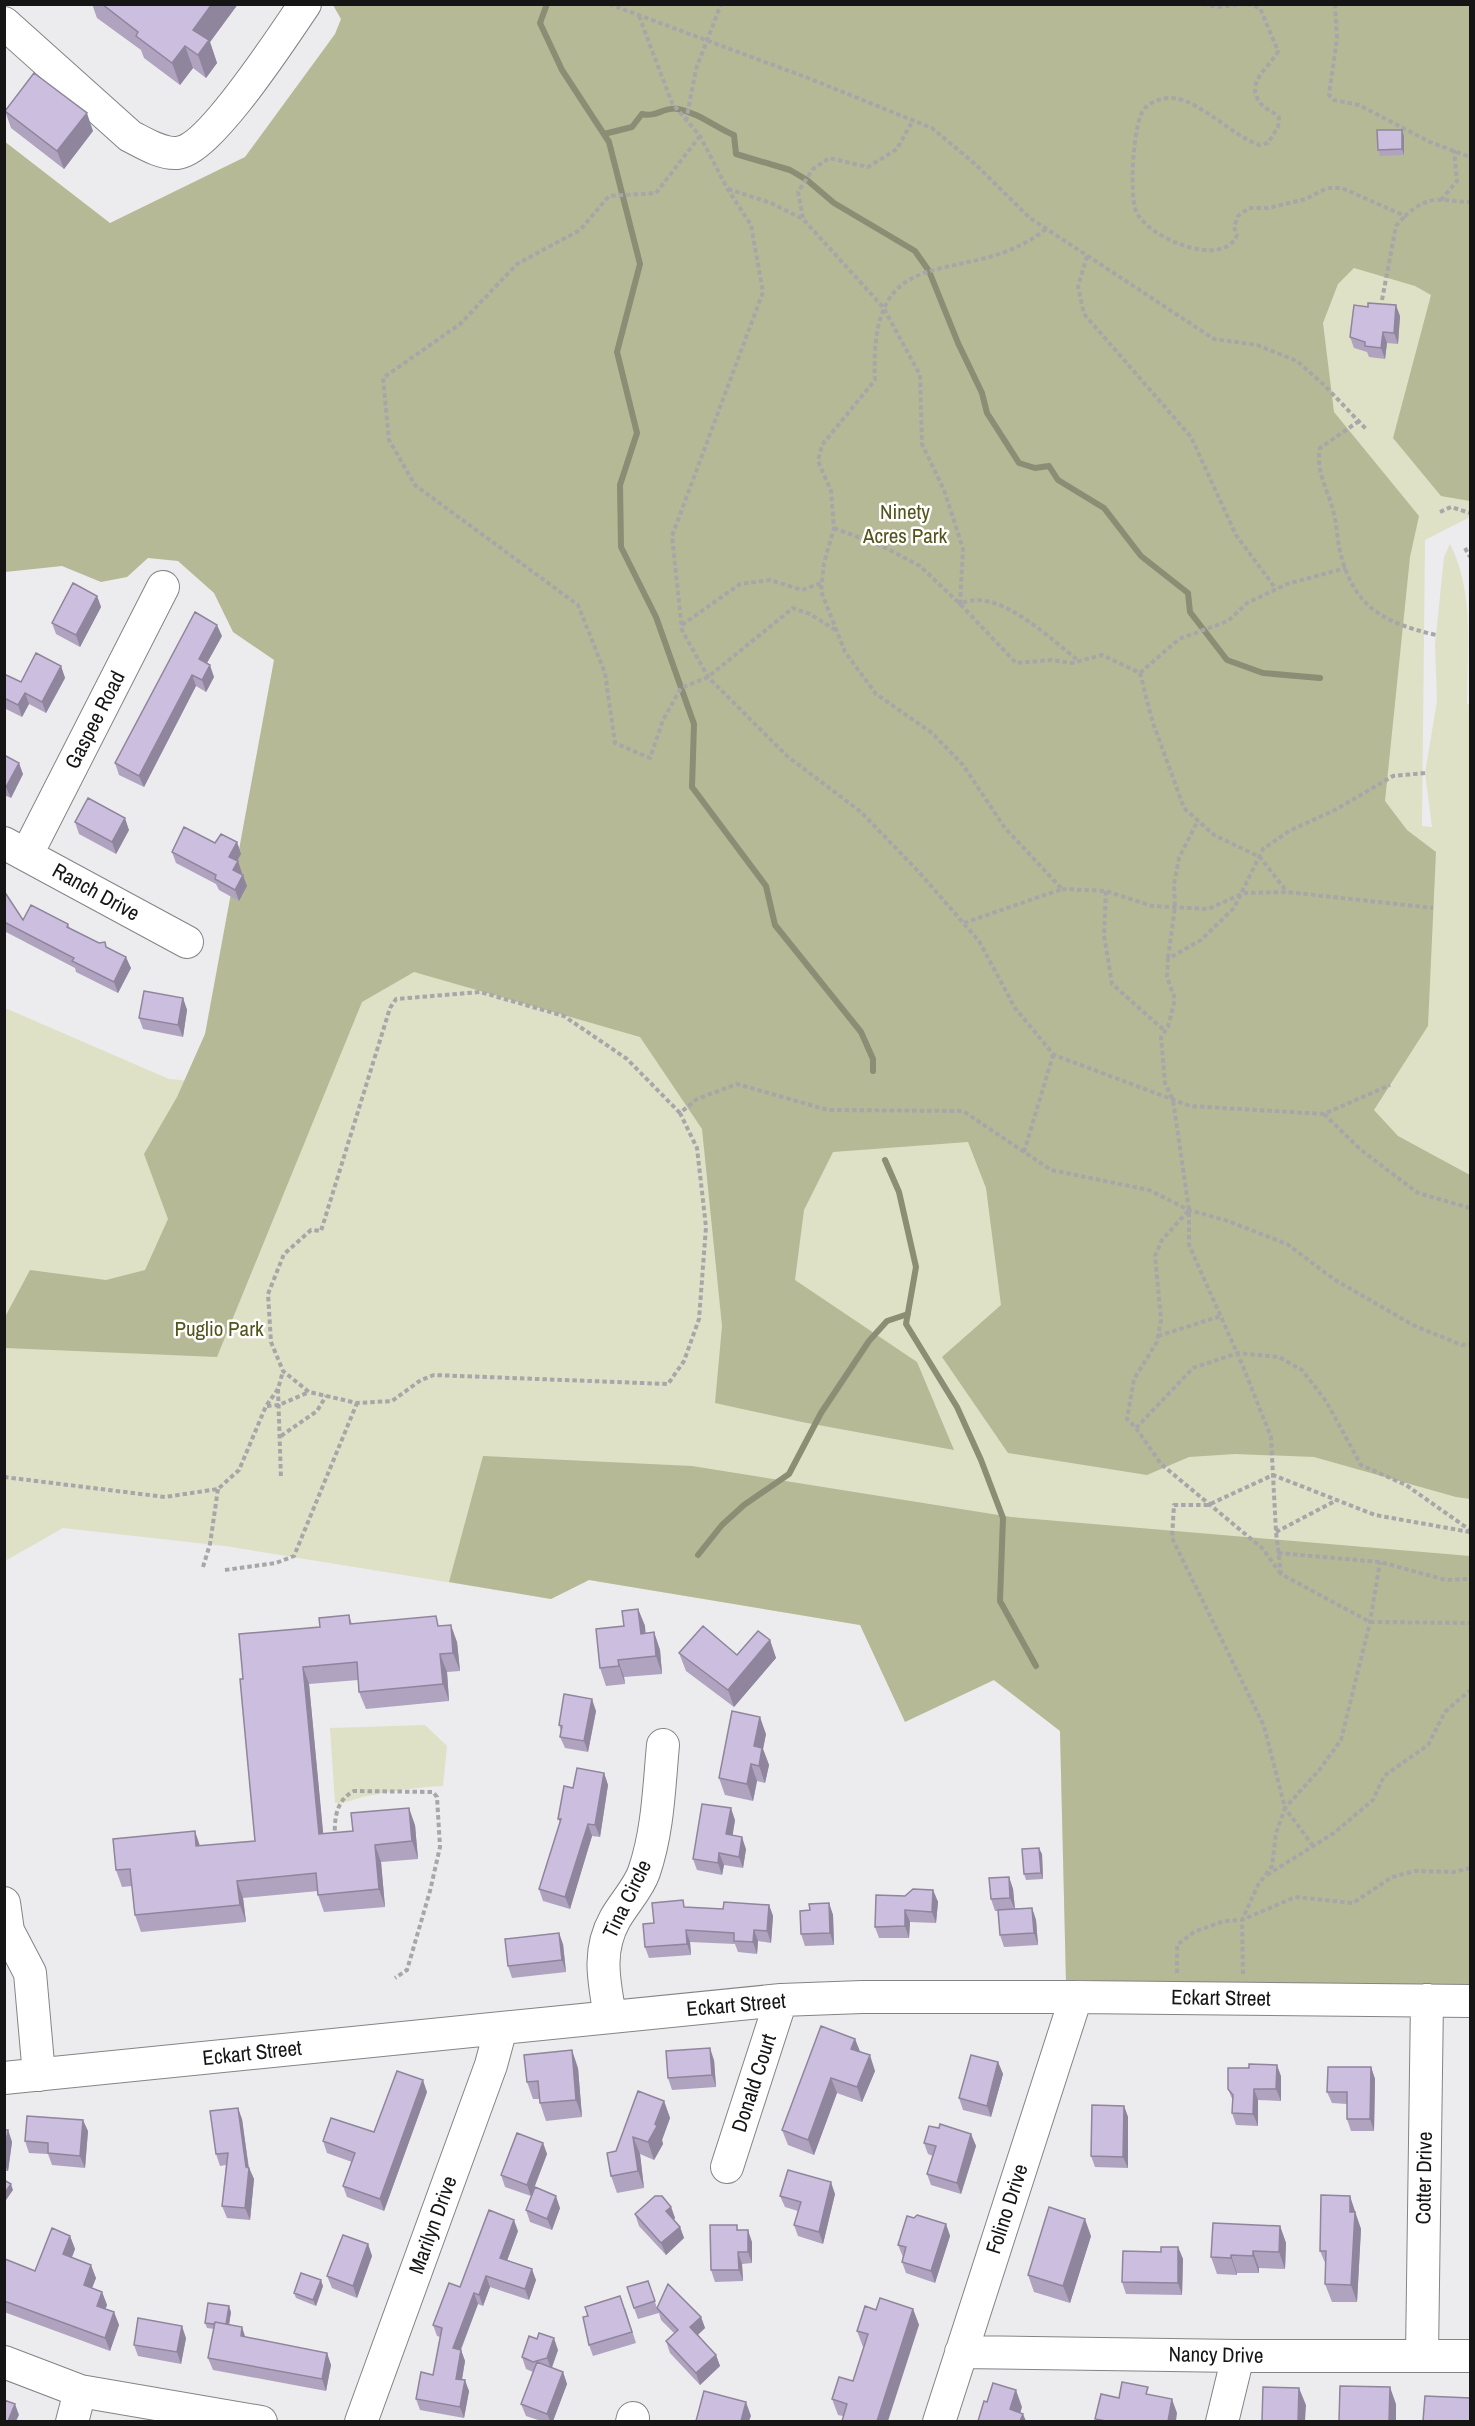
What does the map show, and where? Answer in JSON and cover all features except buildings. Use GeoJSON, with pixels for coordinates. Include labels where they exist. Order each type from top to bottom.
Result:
{"type":"FeatureCollection","features":[{"type":"Feature","properties":{"kind":"street"},"geometry":{"type":"LineString","coordinates":[[4,23],[130,136],[153,148],[178,153],[198,143],[245,90],[305,4]]}},
{"type":"Feature","properties":{"kind":"street","name":"Gaspee Road"},"geometry":{"type":"LineString","coordinates":[[16,849],[163,587]]}},
{"type":"Feature","properties":{"kind":"street","name":"Ranch Drive"},"geometry":{"type":"LineString","coordinates":[[16,849],[187,942]]}},
{"type":"Feature","properties":{"kind":"street","name":"Tina Circle"},"geometry":{"type":"LineString","coordinates":[[610,2016],[602,1952],[615,1920],[643,1875],[655,1829],[663,1745]]}},
{"type":"Feature","properties":{"kind":"street"},"geometry":{"type":"LineString","coordinates":[[4,1903],[8,1931],[30,1973],[39,2075]]}},
{"type":"Feature","properties":{"kind":"street","name":"Eckart Street"},"geometry":{"type":"LineString","coordinates":[[4,2078],[781,2000],[862,1997],[1076,1997],[1470,2001]]}},
{"type":"Feature","properties":{"kind":"street","name":"Folino Drive"},"geometry":{"type":"LineString","coordinates":[[939,2421],[1076,1997]]}},
{"type":"Feature","properties":{"kind":"street","name":"Donald Court"},"geometry":{"type":"LineString","coordinates":[[728,2167],[781,2000]]}},
{"type":"Feature","properties":{"kind":"street","name":"Cotter Drive"},"geometry":{"type":"LineString","coordinates":[[1422,2355],[1426,2000]]}},
{"type":"Feature","properties":{"kind":"street","name":"Marilyn Drive"},"geometry":{"type":"LineString","coordinates":[[361,2421],[491,2065],[501,2028]]}},
{"type":"Feature","properties":{"kind":"street","name":"Nancy Drive"},"geometry":{"type":"LineString","coordinates":[[961,2352],[1238,2356],[1470,2356]]}},
{"type":"Feature","properties":{"kind":"street"},"geometry":{"type":"LineString","coordinates":[[1222,2421],[1238,2356]]}},
{"type":"Feature","properties":{"kind":"street"},"geometry":{"type":"LineString","coordinates":[[4,2362],[80,2391],[261,2421]]}},
{"type":"Feature","properties":{"kind":"street"},"geometry":{"type":"LineString","coordinates":[[72,2421],[80,2391]]}},
{"type":"Feature","properties":{"kind":"path"},"geometry":{"type":"LineString","coordinates":[[609,4],[707,39],[932,128],[975,164],[1030,218],[1214,339],[1257,345],[1297,362],[1367,430]]}},
{"type":"Feature","properties":{"kind":"path"},"geometry":{"type":"LineString","coordinates":[[686,121],[696,69],[721,4]]}},
{"type":"Feature","properties":{"kind":"path"},"geometry":{"type":"LineString","coordinates":[[1203,4],[1218,7],[1246,4],[1261,6],[1278,51],[1267,63],[1256,85],[1256,94],[1261,104],[1273,111],[1279,118],[1273,138],[1268,143],[1260,144],[1252,142],[1187,102],[1172,98],[1156,101],[1145,108],[1138,120],[1131,181],[1136,212],[1145,224],[1159,234],[1188,246],[1207,250],[1218,249],[1235,239],[1237,235],[1234,227],[1238,216],[1249,208],[1268,208],[1306,199],[1327,188],[1342,188],[1405,216]]}},
{"type":"Feature","properties":{"kind":"path"},"geometry":{"type":"LineString","coordinates":[[1335,4],[1337,38],[1335,67],[1329,95],[1334,100],[1359,105],[1430,142],[1470,157]]}},
{"type":"Feature","properties":{"kind":"path"},"geometry":{"type":"LineString","coordinates":[[639,16],[672,103],[700,136],[727,188],[751,225],[763,292],[672,536],[681,625],[708,677],[787,756],[861,812],[964,924],[979,941],[1015,1008],[1054,1055],[1190,1106],[1324,1114],[1390,1085]]}},
{"type":"Feature","properties":{"kind":"path"},"geometry":{"type":"LineString","coordinates":[[803,219],[798,192],[813,169],[829,158],[868,167],[897,149],[913,120]]}},
{"type":"Feature","properties":{"kind":"path"},"geometry":{"type":"LineString","coordinates":[[700,136],[656,192],[637,196],[609,196],[580,230],[517,264],[460,324],[384,378],[389,440],[415,485],[578,605],[605,673],[615,743],[650,758],[663,720],[681,688],[708,677],[793,608],[810,614],[837,631]]}},
{"type":"Feature","properties":{"kind":"path"},"geometry":{"type":"LineString","coordinates":[[1441,200],[1456,181],[1454,150]]}},
{"type":"Feature","properties":{"kind":"path"},"geometry":{"type":"LineString","coordinates":[[727,188],[771,203],[803,219],[884,307],[920,375],[922,444],[944,490],[963,549],[960,604]]}},
{"type":"Feature","properties":{"kind":"path"},"geometry":{"type":"LineString","coordinates":[[1382,300],[1396,226],[1417,205],[1430,199],[1470,202]]}},
{"type":"Feature","properties":{"kind":"path"},"geometry":{"type":"LineString","coordinates":[[1046,229],[1030,242],[997,255],[921,273],[894,290],[884,307],[873,346],[874,380],[822,445],[818,460],[831,491],[834,528],[821,591],[845,652],[876,694],[932,733],[963,765],[1005,828],[1062,889]]}},
{"type":"Feature","properties":{"kind":"path"},"geometry":{"type":"LineString","coordinates":[[1087,256],[1078,287],[1084,314],[1191,436],[1236,535],[1276,589]]}},
{"type":"Feature","properties":{"kind":"path"},"geometry":{"type":"LineString","coordinates":[[1359,421],[1320,448],[1318,460],[1334,512],[1340,551],[1351,585],[1370,607],[1399,626],[1436,635]]}},
{"type":"Feature","properties":{"kind":"path"},"geometry":{"type":"LineString","coordinates":[[1440,512],[1451,507],[1470,513]]}},
{"type":"Feature","properties":{"kind":"path"},"geometry":{"type":"LineString","coordinates":[[834,528],[884,547],[920,566],[1016,663],[1051,660],[1079,662],[1102,656],[1140,674]]}},
{"type":"Feature","properties":{"kind":"path"},"geometry":{"type":"LineString","coordinates":[[1465,548],[1470,557]]}},
{"type":"Feature","properties":{"kind":"path"},"geometry":{"type":"LineString","coordinates":[[1140,674],[1179,639],[1228,621],[1247,603],[1276,589],[1346,568]]}},
{"type":"Feature","properties":{"kind":"path"},"geometry":{"type":"LineString","coordinates":[[681,625],[740,584],[770,580],[802,590],[822,583]]}},
{"type":"Feature","properties":{"kind":"path"},"geometry":{"type":"LineString","coordinates":[[960,604],[970,599],[1005,606],[1079,662]]}},
{"type":"Feature","properties":{"kind":"path"},"geometry":{"type":"LineString","coordinates":[[1140,674],[1152,720],[1184,808],[1214,835],[1260,857],[1287,892]]}},
{"type":"Feature","properties":{"kind":"path"},"geometry":{"type":"LineString","coordinates":[[1168,959],[1202,940],[1234,908],[1244,893],[1263,849],[1289,831],[1335,810],[1393,776],[1425,773]]}},
{"type":"Feature","properties":{"kind":"path"},"geometry":{"type":"LineString","coordinates":[[1198,820],[1179,858],[1174,884],[1175,907],[1167,977],[1175,999],[1161,1037],[1165,1083],[1173,1100],[1189,1210],[1189,1245],[1238,1353],[1271,1437],[1275,1532],[1281,1574]]}},
{"type":"Feature","properties":{"kind":"path"},"geometry":{"type":"LineString","coordinates":[[964,924],[1062,889],[1106,891],[1152,906],[1208,909],[1244,893],[1287,892],[1433,908]]}},
{"type":"Feature","properties":{"kind":"path"},"geometry":{"type":"LineString","coordinates":[[1106,891],[1104,935],[1112,984],[1165,1031]]}},
{"type":"Feature","properties":{"kind":"path"},"geometry":{"type":"LineString","coordinates":[[480,992],[564,1016],[627,1059],[680,1113],[697,1148],[706,1227],[699,1319],[684,1360],[668,1384],[434,1375],[421,1380],[392,1401],[357,1403],[309,1392],[283,1371],[271,1342],[268,1294],[284,1254],[311,1230],[321,1231],[390,1008],[396,999],[480,992]]}},
{"type":"Feature","properties":{"kind":"path"},"geometry":{"type":"LineString","coordinates":[[1024,1152],[1054,1055]]}},
{"type":"Feature","properties":{"kind":"path"},"geometry":{"type":"LineString","coordinates":[[680,1113],[697,1099],[737,1084],[828,1110],[963,1111],[1051,1170],[1149,1190],[1189,1210],[1225,1220],[1287,1244],[1335,1280],[1415,1326],[1462,1345],[1470,1344]]}},
{"type":"Feature","properties":{"kind":"path"},"geometry":{"type":"LineString","coordinates":[[1324,1114],[1361,1150],[1418,1193],[1470,1208]]}},
{"type":"Feature","properties":{"kind":"path"},"geometry":{"type":"LineString","coordinates":[[1189,1210],[1162,1240],[1155,1256],[1161,1320],[1158,1336],[1134,1380],[1127,1419],[1161,1464],[1262,1548],[1281,1574],[1370,1622],[1470,1623]]}},
{"type":"Feature","properties":{"kind":"path"},"geometry":{"type":"LineString","coordinates":[[1158,1336],[1221,1316]]}},
{"type":"Feature","properties":{"kind":"path"},"geometry":{"type":"LineString","coordinates":[[1136,1428],[1193,1368],[1238,1353],[1279,1357],[1302,1370],[1326,1401],[1362,1465],[1406,1485],[1470,1531]]}},
{"type":"Feature","properties":{"kind":"path"},"geometry":{"type":"LineString","coordinates":[[281,1479],[278,1389],[283,1371]]}},
{"type":"Feature","properties":{"kind":"path"},"geometry":{"type":"LineString","coordinates":[[4,1477],[165,1497],[218,1490],[239,1470],[266,1406],[278,1389]]}},
{"type":"Feature","properties":{"kind":"path"},"geometry":{"type":"LineString","coordinates":[[266,1406],[279,1405],[309,1392]]}},
{"type":"Feature","properties":{"kind":"path"},"geometry":{"type":"LineString","coordinates":[[280,1436],[317,1411],[326,1396]]}},
{"type":"Feature","properties":{"kind":"path"},"geometry":{"type":"LineString","coordinates":[[225,1570],[276,1563],[294,1556],[357,1403]]}},
{"type":"Feature","properties":{"kind":"path"},"geometry":{"type":"LineString","coordinates":[[1313,1846],[1285,1808],[1264,1726],[1172,1538],[1174,1505],[1208,1505],[1273,1475],[1375,1515],[1470,1531]]}},
{"type":"Feature","properties":{"kind":"path"},"geometry":{"type":"LineString","coordinates":[[203,1567],[210,1544],[218,1490]]}},
{"type":"Feature","properties":{"kind":"path"},"geometry":{"type":"LineString","coordinates":[[1275,1532],[1337,1500]]}},
{"type":"Feature","properties":{"kind":"path"},"geometry":{"type":"LineString","coordinates":[[1278,1553],[1380,1562],[1446,1580],[1470,1579]]}},
{"type":"Feature","properties":{"kind":"path"},"geometry":{"type":"LineString","coordinates":[[1244,1999],[1242,1920],[1263,1878],[1272,1866],[1276,1833],[1285,1808],[1320,1769],[1341,1740],[1370,1622],[1380,1562]]}},
{"type":"Feature","properties":{"kind":"path"},"geometry":{"type":"LineString","coordinates":[[1263,1878],[1334,1833],[1373,1800],[1384,1776],[1428,1745],[1445,1712],[1470,1690]]}},
{"type":"Feature","properties":{"kind":"path"},"geometry":{"type":"LineString","coordinates":[[336,1841],[334,1821],[346,1795],[354,1791],[433,1792],[437,1797],[440,1847],[430,1891],[406,1970],[395,1978]]}},
{"type":"Feature","properties":{"kind":"path"},"geometry":{"type":"LineString","coordinates":[[1178,1998],[1177,1945],[1194,1932],[1224,1921],[1242,1920],[1295,1897],[1353,1903],[1392,1877],[1415,1872],[1454,1872],[1470,1868]]}},
{"type":"Feature","properties":{"kind":"green space","name":"Ninety Acres Park"},"geometry":{"type":"Polygon","coordinates":[[[333,5],[1470,5],[1470,501],[1441,496],[1393,438],[1431,295],[1415,286],[1354,268],[1338,284],[1323,323],[1334,412],[1419,516],[1410,557],[1385,801],[1407,830],[1436,852],[1428,1026],[1374,1110],[1398,1136],[1470,1175],[1470,1499],[1314,1457],[1235,1454],[1189,1457],[1147,1475],[1008,1453],[942,1357],[1001,1305],[986,1188],[968,1142],[833,1152],[804,1210],[795,1280],[917,1362],[954,1450],[802,1422],[715,1403],[722,1326],[702,1129],[640,1037],[414,972],[362,1002],[217,1357],[5,1348],[5,1317],[30,1270],[106,1280],[145,1270],[168,1219],[144,1154],[177,1097],[205,1034],[274,660],[233,632],[214,593],[178,561],[148,558],[127,577],[101,582],[62,566],[5,572],[4,141],[110,223],[245,157],[335,34],[341,19],[333,5]]]}},
{"type":"Feature","properties":{"kind":"green space","name":"Ninety Acres Park"},"geometry":{"type":"Polygon","coordinates":[[[1470,5],[1470,517],[1425,540],[1422,826],[1432,827],[1425,773],[1437,701],[1435,645],[1444,557],[1450,544],[1458,563],[1466,602],[1468,622],[1467,704],[1470,705],[1470,1987],[1066,1982],[1060,1730],[993,1680],[860,1625],[589,1580],[551,1599],[225,1546],[63,1528],[5,1561],[5,1008],[169,1079],[235,1085],[303,593],[4,147],[110,228],[1470,5]]]}},
{"type":"Feature","properties":{"kind":"green space"},"geometry":{"type":"Polygon","coordinates":[[[483,1456],[692,1466],[1011,1517],[1470,1556],[1470,1987],[1066,1982],[1060,1731],[994,1680],[905,1722],[860,1625],[589,1580],[551,1599],[449,1582],[483,1456]]]}},
{"type":"Feature","properties":{"kind":"green space"},"geometry":{"type":"Polygon","coordinates":[[[425,1725],[447,1746],[443,1786],[396,1791],[335,1803],[330,1728],[425,1725]]]}},
{"type":"Feature","properties":{"kind":"waterway"},"geometry":{"type":"LineString","coordinates":[[547,4],[540,23],[562,70],[609,142],[640,264],[617,352],[637,433],[620,485],[621,547],[656,617],[694,724],[692,787],[766,886],[775,925],[861,1032],[873,1059],[873,1071]]}},
{"type":"Feature","properties":{"kind":"waterway"},"geometry":{"type":"LineString","coordinates":[[604,134],[632,127],[642,114],[647,115],[669,109],[686,111],[734,135],[736,154],[790,170],[807,180],[834,203],[915,251],[929,271],[958,343],[982,393],[987,413],[1019,463],[1035,468],[1049,466],[1058,480],[1104,508],[1141,556],[1188,593],[1190,612],[1227,660],[1263,673],[1320,678]]}},
{"type":"Feature","properties":{"kind":"waterway"},"geometry":{"type":"LineString","coordinates":[[885,1160],[899,1192],[916,1267],[906,1324],[957,1407],[981,1460],[1003,1518],[1000,1601],[1036,1666]]}},
{"type":"Feature","properties":{"kind":"waterway"},"geometry":{"type":"LineString","coordinates":[[698,1555],[722,1525],[744,1505],[789,1474],[821,1413],[869,1341],[887,1321],[908,1314]]}},
{"type":"Feature","properties":{"kind":"park label","name":"Puglio Park"},"geometry":{"type":"Point","coordinates":[219,1329]}}]}
